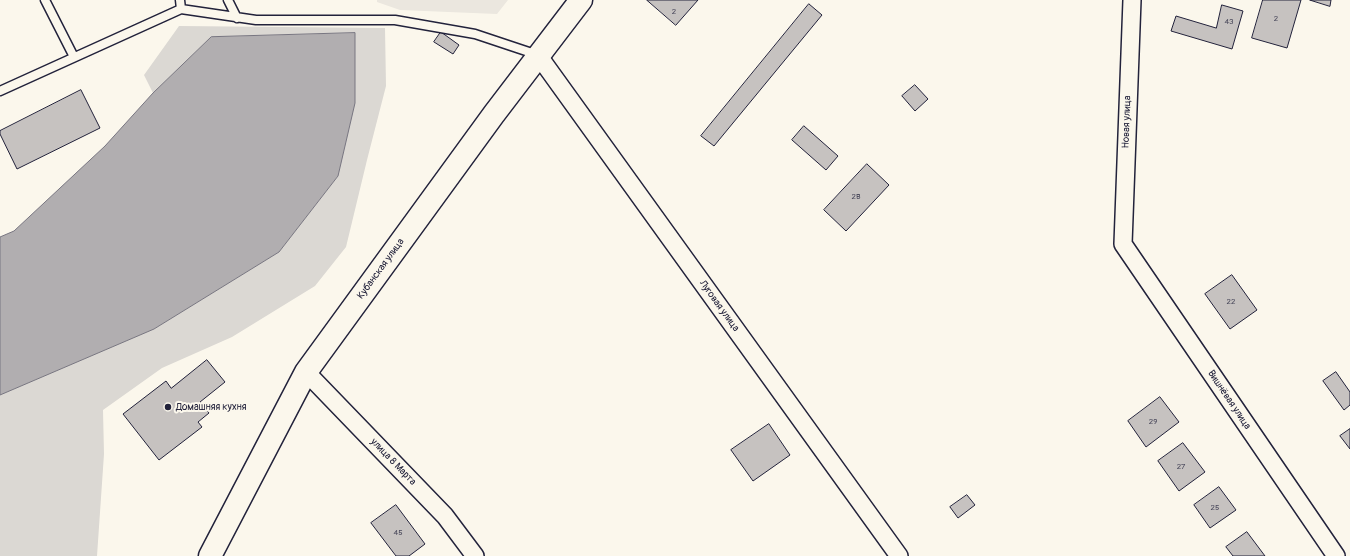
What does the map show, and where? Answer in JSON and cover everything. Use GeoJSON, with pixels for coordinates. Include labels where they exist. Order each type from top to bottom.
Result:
{"type":"FeatureCollection","features":[{"type":"Feature","properties":{"kind":"main road","name":"Кубанская улица"},"geometry":{"type":"LineString","coordinates":[[210,556],[306,372],[538,55],[581,0]]}},
{"type":"Feature","properties":{"kind":"street","name":"Новая улица"},"geometry":{"type":"LineString","coordinates":[[1123,244],[1132,0]]}},
{"type":"Feature","properties":{"kind":"street","name":"Луговая улица"},"geometry":{"type":"LineString","coordinates":[[538,55],[899,556]]}},
{"type":"Feature","properties":{"kind":"street","name":"Вишнёвая улица"},"geometry":{"type":"LineString","coordinates":[[1123,244],[1336,556]]}},
{"type":"Feature","properties":{"kind":"street","name":"улица 8 Марта"},"geometry":{"type":"LineString","coordinates":[[306,372],[445,516],[475,556]]}},
{"type":"Feature","properties":{"kind":"lane"},"geometry":{"type":"LineString","coordinates":[[45,0],[74,57]]}},
{"type":"Feature","properties":{"kind":"lane"},"geometry":{"type":"LineString","coordinates":[[228,0],[237,18]]}},
{"type":"Feature","properties":{"kind":"lane"},"geometry":{"type":"LineString","coordinates":[[0,91],[74,57],[181,4],[237,18],[256,20],[395,20],[475,34],[538,55]]}},
{"type":"Feature","properties":{"kind":"shaded area"},"geometry":{"type":"Polygon","coordinates":[[[377,0],[508,0],[497,14],[400,10],[377,2],[377,0]]]}},
{"type":"Feature","properties":{"kind":"shaded area"},"geometry":{"type":"Polygon","coordinates":[[[179,26],[385,28],[386,86],[346,247],[315,286],[232,337],[162,368],[103,410],[104,454],[97,556],[0,556],[0,395],[154,329],[279,252],[338,176],[211,37],[153,93],[144,75],[179,26]]]}},
{"type":"Feature","properties":{"kind":"shaded area"},"geometry":{"type":"Polygon","coordinates":[[[355,33],[355,103],[338,176],[279,252],[154,329],[0,395],[0,237],[14,231],[105,146],[153,93],[211,37],[355,33]]]}},
{"type":"Feature","properties":{"kind":"building"},"geometry":{"type":"Polygon","coordinates":[[[647,0],[698,0],[676,25],[647,0]]]}},
{"type":"Feature","properties":{"kind":"building"},"geometry":{"type":"Polygon","coordinates":[[[1263,0],[1301,0],[1287,48],[1252,38],[1263,0]]]}},
{"type":"Feature","properties":{"kind":"building"},"geometry":{"type":"Polygon","coordinates":[[[1310,0],[1331,0],[1330,6],[1310,0]]]}},
{"type":"Feature","properties":{"kind":"building"},"geometry":{"type":"Polygon","coordinates":[[[809,4],[822,15],[714,146],[701,136],[809,4]]]}},
{"type":"Feature","properties":{"kind":"building"},"geometry":{"type":"Polygon","coordinates":[[[1222,5],[1243,11],[1232,49],[1171,31],[1176,16],[1216,28],[1222,5]]]}},
{"type":"Feature","properties":{"kind":"building"},"geometry":{"type":"Polygon","coordinates":[[[441,32],[459,45],[453,54],[434,42],[441,32]]]}},
{"type":"Feature","properties":{"kind":"building"},"geometry":{"type":"Polygon","coordinates":[[[915,85],[928,99],[915,111],[902,96],[915,85]]]}},
{"type":"Feature","properties":{"kind":"building"},"geometry":{"type":"Polygon","coordinates":[[[81,90],[100,128],[17,169],[0,134],[0,131],[81,90]]]}},
{"type":"Feature","properties":{"kind":"building"},"geometry":{"type":"Polygon","coordinates":[[[804,126],[838,156],[826,170],[792,140],[804,126]]]}},
{"type":"Feature","properties":{"kind":"building"},"geometry":{"type":"Polygon","coordinates":[[[867,164],[889,185],[846,231],[824,210],[867,164]]]}},
{"type":"Feature","properties":{"kind":"building"},"geometry":{"type":"Polygon","coordinates":[[[1232,275],[1257,310],[1230,329],[1205,294],[1232,275]]]}},
{"type":"Feature","properties":{"kind":"building","name":"Домашняя кухня"},"geometry":{"type":"Polygon","coordinates":[[[207,360],[225,382],[200,402],[209,413],[198,422],[202,427],[159,460],[123,414],[166,381],[171,388],[207,360]]]}},
{"type":"Feature","properties":{"kind":"building"},"geometry":{"type":"Polygon","coordinates":[[[1336,372],[1350,392],[1350,405],[1344,410],[1323,381],[1336,372]]]}},
{"type":"Feature","properties":{"kind":"building"},"geometry":{"type":"Polygon","coordinates":[[[1160,397],[1179,422],[1146,447],[1128,421],[1160,397]]]}},
{"type":"Feature","properties":{"kind":"building"},"geometry":{"type":"Polygon","coordinates":[[[769,424],[790,455],[753,481],[731,450],[769,424]]]}},
{"type":"Feature","properties":{"kind":"building"},"geometry":{"type":"Polygon","coordinates":[[[1350,429],[1350,449],[1340,436],[1350,429]]]}},
{"type":"Feature","properties":{"kind":"building"},"geometry":{"type":"Polygon","coordinates":[[[1183,443],[1205,472],[1179,491],[1158,461],[1183,443]]]}},
{"type":"Feature","properties":{"kind":"building"},"geometry":{"type":"Polygon","coordinates":[[[1219,487],[1236,510],[1210,528],[1194,505],[1219,487]]]}},
{"type":"Feature","properties":{"kind":"building"},"geometry":{"type":"Polygon","coordinates":[[[967,495],[975,505],[958,518],[950,507],[967,495]]]}},
{"type":"Feature","properties":{"kind":"building"},"geometry":{"type":"Polygon","coordinates":[[[396,505],[425,544],[409,556],[396,556],[371,523],[396,505]]]}},
{"type":"Feature","properties":{"kind":"building"},"geometry":{"type":"Polygon","coordinates":[[[1247,532],[1265,556],[1233,556],[1226,547],[1247,532]]]}},
{"type":"Feature","properties":{"kind":"place","name":"Домашняя кухня"},"geometry":{"type":"Point","coordinates":[168,407]}}]}
